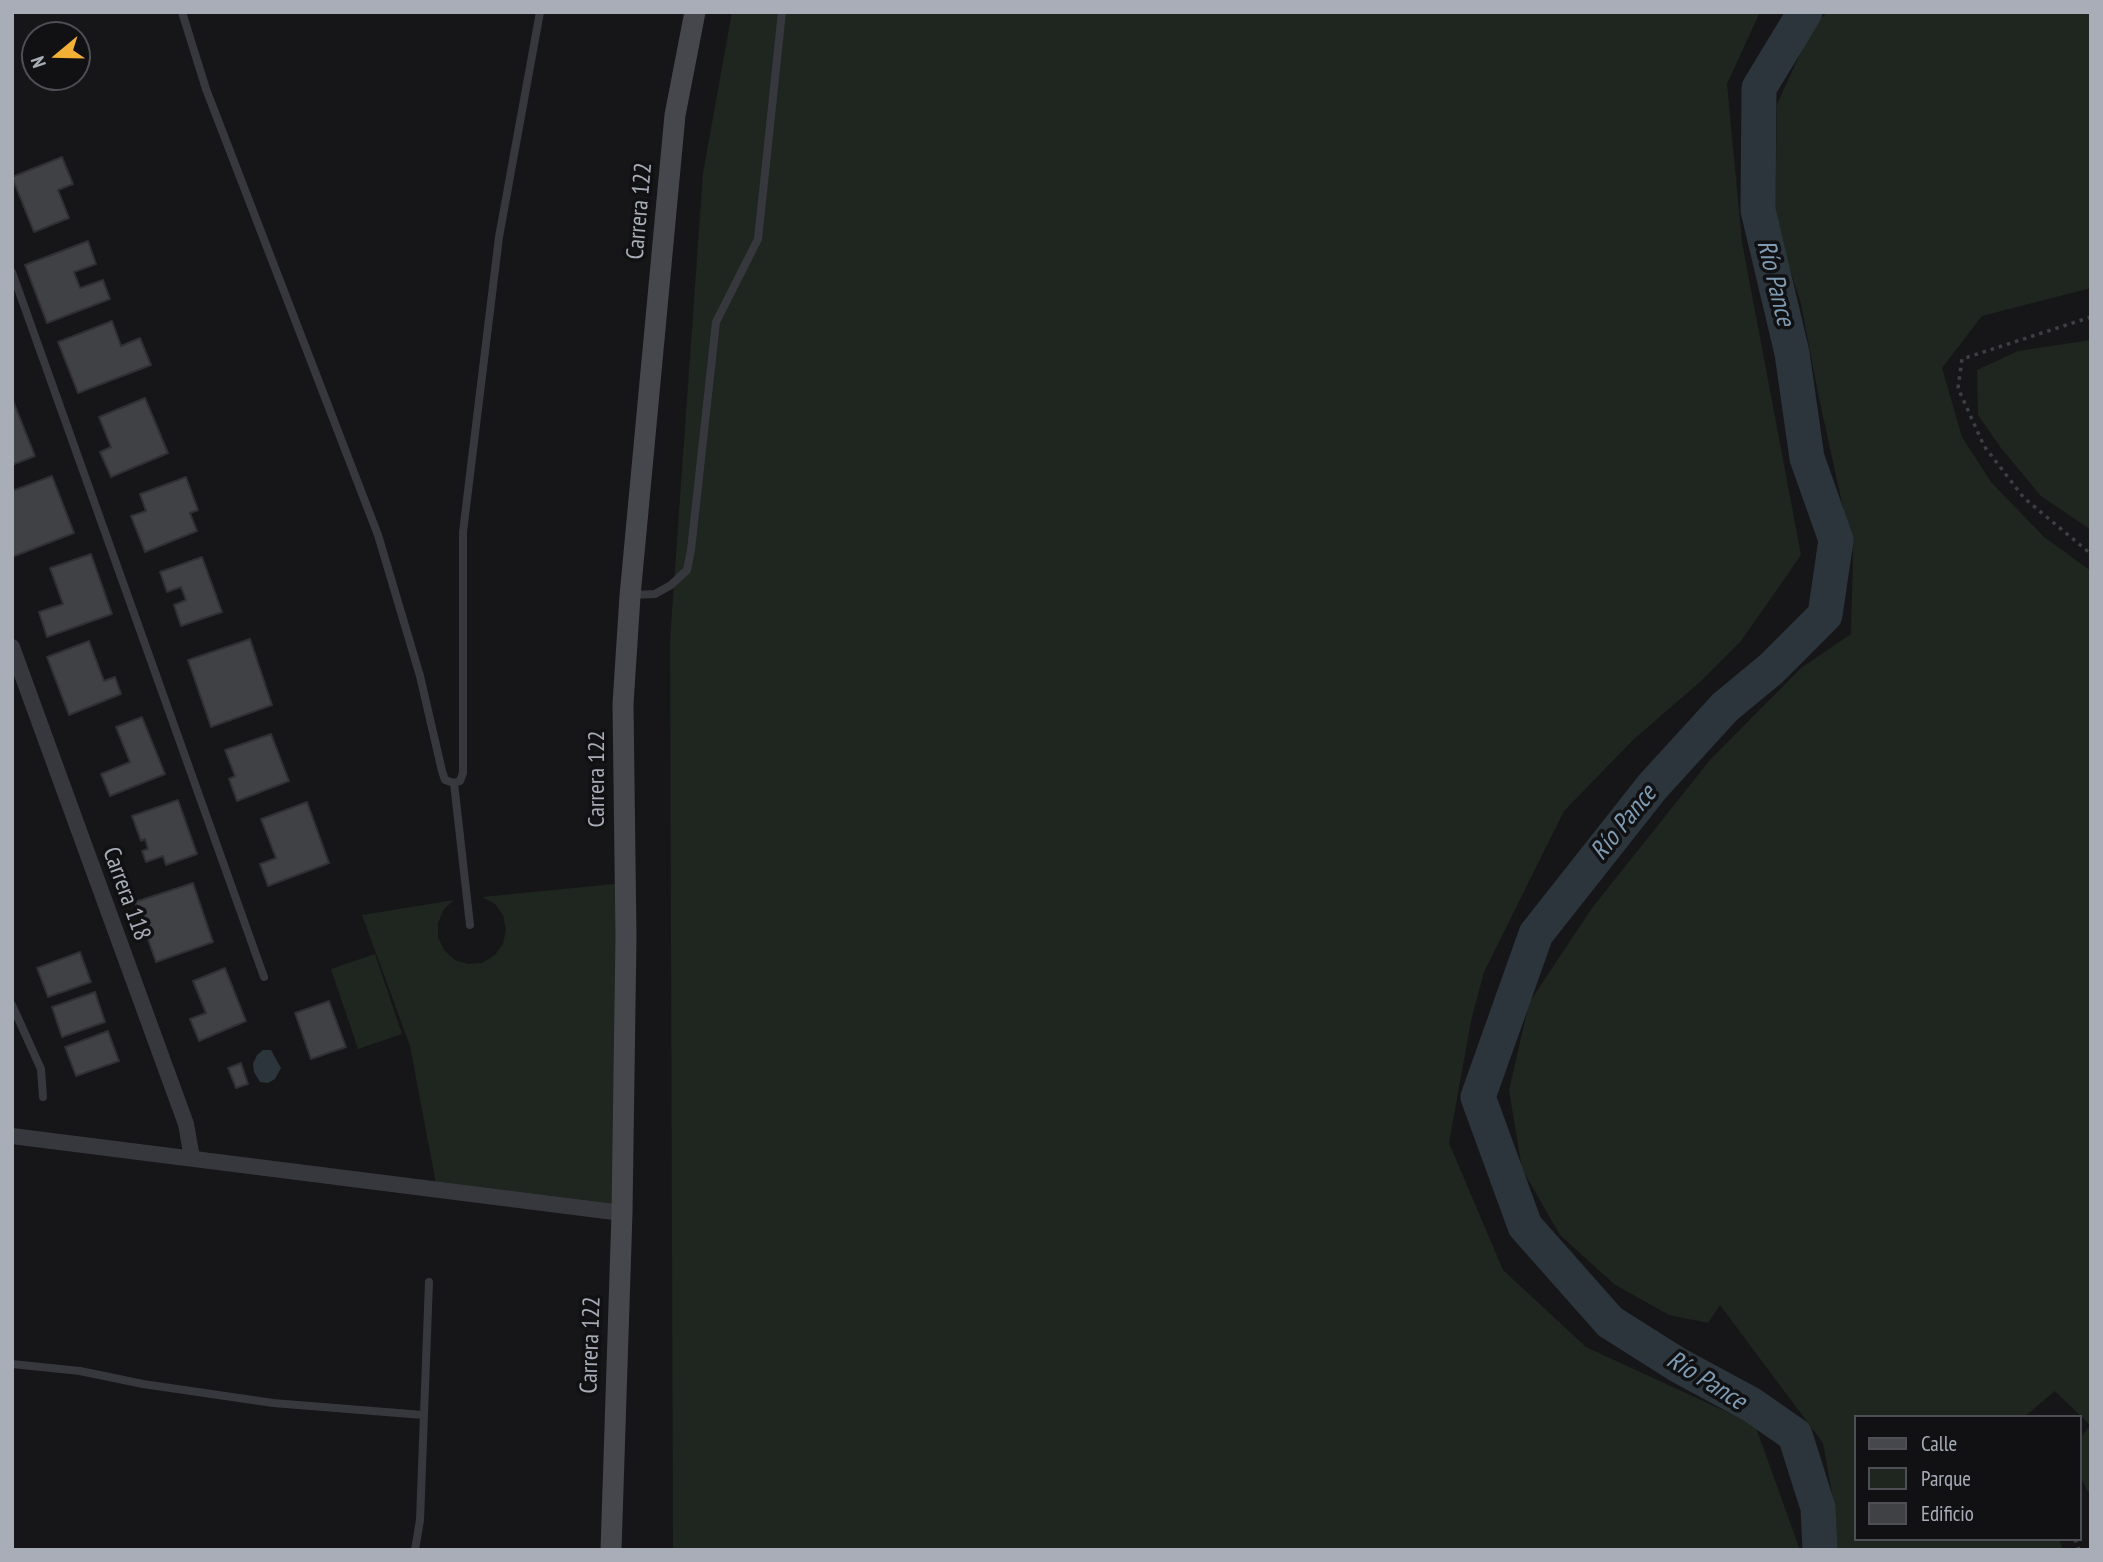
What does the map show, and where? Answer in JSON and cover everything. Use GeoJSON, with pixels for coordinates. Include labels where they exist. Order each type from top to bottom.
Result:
{"type":"FeatureCollection","features":[{"type":"Feature","properties":{"kind":"street","name":"Carrera 122"},"geometry":{"type":"LineString","coordinates":[[611,1550],[622,1213],[626,937],[623,704],[630,596],[675,115],[695,12]]}},
{"type":"Feature","properties":{"kind":"street","name":"Carrera 118"},"geometry":{"type":"LineString","coordinates":[[12,647],[186,1124],[192,1158]]}},
{"type":"Feature","properties":{"kind":"street"},"geometry":{"type":"LineString","coordinates":[[12,1136],[622,1213]]}},
{"type":"Feature","properties":{"kind":"lane"},"geometry":{"type":"LineString","coordinates":[[182,12],[206,89],[378,535],[420,676],[444,780],[454,783],[460,780],[463,773],[463,532],[499,237],[540,12]]}},
{"type":"Feature","properties":{"kind":"lane"},"geometry":{"type":"LineString","coordinates":[[630,596],[656,594],[687,570],[716,323],[758,239],[782,12]]}},
{"type":"Feature","properties":{"kind":"lane"},"geometry":{"type":"LineString","coordinates":[[12,272],[264,977]]}},
{"type":"Feature","properties":{"kind":"lane"},"geometry":{"type":"LineString","coordinates":[[454,783],[470,925]]}},
{"type":"Feature","properties":{"kind":"lane"},"geometry":{"type":"LineString","coordinates":[[12,1004],[41,1069],[43,1097]]}},
{"type":"Feature","properties":{"kind":"lane"},"geometry":{"type":"LineString","coordinates":[[415,1550],[420,1520],[429,1282]]}},
{"type":"Feature","properties":{"kind":"lane"},"geometry":{"type":"LineString","coordinates":[[12,1364],[80,1371],[143,1384],[273,1403],[423,1415]]}},
{"type":"Feature","properties":{"kind":"path"},"geometry":{"type":"LineString","coordinates":[[2091,317],[1962,359],[1958,388],[1984,446],[2024,498],[2091,554]]}},
{"type":"Feature","properties":{"kind":"green space"},"geometry":{"type":"Polygon","coordinates":[[[732,12],[1760,12],[1727,84],[1742,242],[1801,555],[1741,641],[1701,681],[1633,740],[1564,811],[1484,972],[1471,1021],[1449,1143],[1503,1270],[1586,1347],[1755,1425],[1800,1550],[673,1550],[670,640],[703,173],[732,12]]]}},
{"type":"Feature","properties":{"kind":"green space"},"geometry":{"type":"Polygon","coordinates":[[[1828,12],[2091,12],[2091,288],[1982,316],[1942,368],[1962,437],[1991,482],[2044,537],[2091,571],[2091,1498],[2082,1480],[2082,1436],[2090,1425],[2055,1391],[2026,1415],[1854,1415],[1854,1541],[2060,1541],[2063,1550],[1836,1550],[1836,1515],[1823,1443],[1720,1305],[1708,1323],[1669,1315],[1614,1284],[1560,1235],[1522,1169],[1509,1090],[1529,1003],[1592,908],[1710,760],[1801,668],[1851,634],[1853,553],[1801,304],[1775,222],[1777,104],[1814,24],[1828,12]]]}},
{"type":"Feature","properties":{"kind":"green space"},"geometry":{"type":"Polygon","coordinates":[[[2091,340],[2091,530],[2041,496],[2001,448],[1978,415],[1977,370],[2018,351],[2091,340]]]}},
{"type":"Feature","properties":{"kind":"green space"},"geometry":{"type":"Polygon","coordinates":[[[624,883],[622,1213],[437,1189],[410,1046],[362,915],[454,900],[444,909],[438,923],[438,937],[444,950],[455,960],[468,964],[482,963],[495,955],[503,944],[506,930],[503,915],[495,904],[482,897],[624,883]]]}},
{"type":"Feature","properties":{"kind":"green space"},"geometry":{"type":"Polygon","coordinates":[[[375,954],[402,1034],[358,1049],[331,969],[375,954]]]}},
{"type":"Feature","properties":{"kind":"shaded area"},"geometry":{"type":"Polygon","coordinates":[[[263,1050],[271,1050],[281,1068],[275,1079],[268,1083],[260,1082],[254,1072],[253,1064],[263,1050]]]}},
{"type":"Feature","properties":{"kind":"building"},"geometry":{"type":"Polygon","coordinates":[[[62,157],[73,184],[58,190],[69,218],[34,232],[12,177],[62,157]]]}},
{"type":"Feature","properties":{"kind":"building"},"geometry":{"type":"Polygon","coordinates":[[[88,241],[96,264],[74,272],[80,288],[103,280],[110,299],[47,323],[25,265],[88,241]]]}},
{"type":"Feature","properties":{"kind":"building"},"geometry":{"type":"Polygon","coordinates":[[[112,321],[121,346],[140,338],[151,365],[78,393],[58,342],[112,321]]]}},
{"type":"Feature","properties":{"kind":"building"},"geometry":{"type":"Polygon","coordinates":[[[12,398],[35,456],[12,465],[12,398]]]}},
{"type":"Feature","properties":{"kind":"building"},"geometry":{"type":"Polygon","coordinates":[[[145,398],[168,453],[111,477],[100,452],[111,447],[99,417],[145,398]]]}},
{"type":"Feature","properties":{"kind":"building"},"geometry":{"type":"Polygon","coordinates":[[[52,476],[74,533],[12,557],[12,491],[52,476]]]}},
{"type":"Feature","properties":{"kind":"building"},"geometry":{"type":"Polygon","coordinates":[[[186,477],[198,510],[190,513],[197,531],[145,552],[131,516],[146,511],[140,494],[186,477]]]}},
{"type":"Feature","properties":{"kind":"building"},"geometry":{"type":"Polygon","coordinates":[[[91,554],[112,614],[47,637],[39,612],[63,604],[50,568],[91,554]]]}},
{"type":"Feature","properties":{"kind":"building"},"geometry":{"type":"Polygon","coordinates":[[[202,557],[222,612],[181,626],[174,605],[186,600],[181,587],[167,592],[160,572],[202,557]]]}},
{"type":"Feature","properties":{"kind":"building"},"geometry":{"type":"Polygon","coordinates":[[[250,639],[272,705],[211,727],[188,660],[250,639]]]}},
{"type":"Feature","properties":{"kind":"building"},"geometry":{"type":"Polygon","coordinates":[[[89,641],[104,681],[115,677],[121,694],[69,715],[47,657],[89,641]]]}},
{"type":"Feature","properties":{"kind":"building"},"geometry":{"type":"Polygon","coordinates":[[[142,717],[165,774],[110,796],[101,774],[130,762],[116,727],[142,717]]]}},
{"type":"Feature","properties":{"kind":"building"},"geometry":{"type":"Polygon","coordinates":[[[271,734],[289,781],[237,801],[229,779],[235,776],[225,750],[271,734]]]}},
{"type":"Feature","properties":{"kind":"building"},"geometry":{"type":"Polygon","coordinates":[[[178,800],[197,854],[166,865],[163,856],[146,862],[142,851],[148,849],[145,839],[141,841],[132,816],[178,800]]]}},
{"type":"Feature","properties":{"kind":"building"},"geometry":{"type":"Polygon","coordinates":[[[307,802],[329,863],[268,886],[260,864],[276,858],[261,819],[307,802]]]}},
{"type":"Feature","properties":{"kind":"building"},"geometry":{"type":"Polygon","coordinates":[[[193,883],[213,942],[156,962],[135,902],[193,883]]]}},
{"type":"Feature","properties":{"kind":"building"},"geometry":{"type":"Polygon","coordinates":[[[80,952],[91,982],[48,997],[37,968],[80,952]]]}},
{"type":"Feature","properties":{"kind":"building"},"geometry":{"type":"Polygon","coordinates":[[[225,968],[246,1021],[199,1041],[190,1019],[206,1013],[193,981],[225,968]]]}},
{"type":"Feature","properties":{"kind":"building"},"geometry":{"type":"Polygon","coordinates":[[[95,992],[105,1022],[62,1037],[52,1007],[95,992]]]}},
{"type":"Feature","properties":{"kind":"building"},"geometry":{"type":"Polygon","coordinates":[[[329,1001],[346,1047],[311,1059],[295,1013],[329,1001]]]}},
{"type":"Feature","properties":{"kind":"building"},"geometry":{"type":"Polygon","coordinates":[[[108,1031],[119,1061],[76,1076],[65,1047],[108,1031]]]}},
{"type":"Feature","properties":{"kind":"building"},"geometry":{"type":"Polygon","coordinates":[[[241,1063],[248,1084],[236,1088],[228,1068],[241,1063]]]}},
{"type":"Feature","properties":{"kind":"waterway","name":"Río Pance"},"geometry":{"type":"LineString","coordinates":[[1805,12],[1759,88],[1758,210],[1792,353],[1807,458],[1836,540],[1825,615],[1771,669],[1725,707],[1652,787],[1536,934],[1478,1097],[1525,1226],[1610,1322],[1678,1365],[1752,1405],[1795,1435],[1818,1508],[1820,1550]]}}]}
